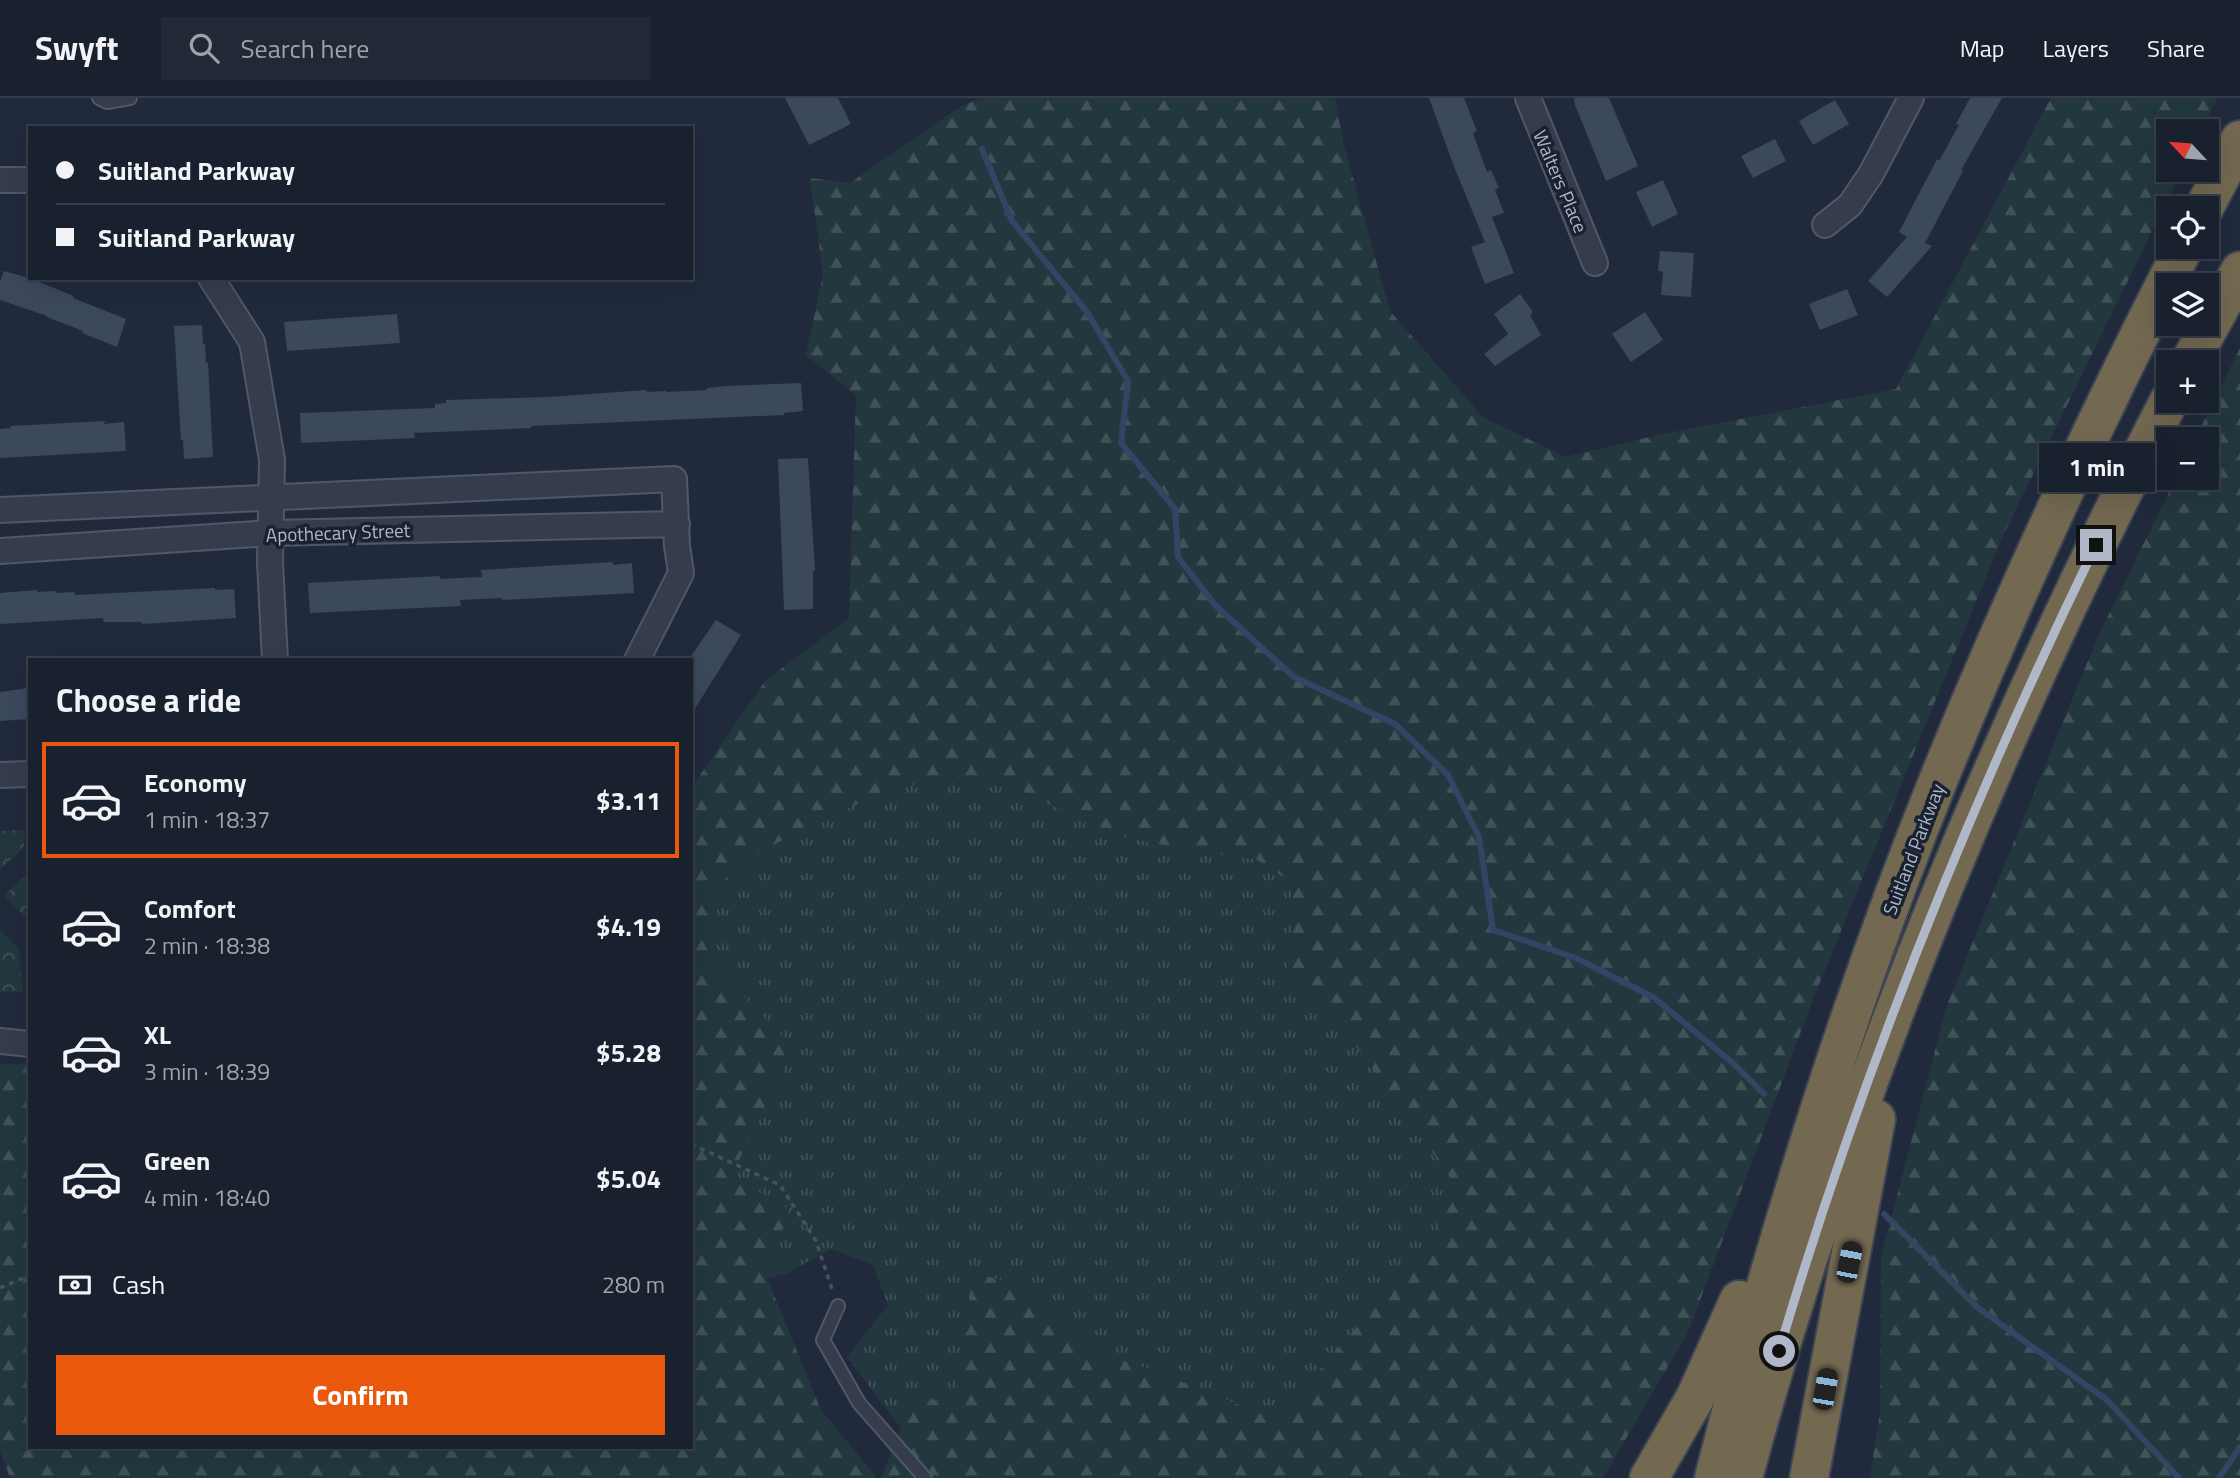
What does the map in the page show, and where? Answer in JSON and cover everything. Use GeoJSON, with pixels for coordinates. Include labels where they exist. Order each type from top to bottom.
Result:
{"type":"FeatureCollection","features":[{"type":"Feature","properties":{"kind":"highway"},"geometry":{"type":"LineString","coordinates":[[2210,196],[2240,140]]}},
{"type":"Feature","properties":{"kind":"highway","name":"Suitland Parkway"},"geometry":{"type":"LineString","coordinates":[[1714,1478],[1770,1270],[1836,1058],[1923,820],[2000,634],[2093,430],[2178,259]]}},
{"type":"Feature","properties":{"kind":"highway"},"geometry":{"type":"LineString","coordinates":[[2197,350],[2240,271]]}},
{"type":"Feature","properties":{"kind":"highway"},"geometry":{"type":"LineString","coordinates":[[1743,1478],[1787,1324],[1827,1200],[1878,1055],[1941,892],[2051,639],[2163,413]]}},
{"type":"Feature","properties":{"kind":"highway"},"geometry":{"type":"LineString","coordinates":[[1809,1478],[1876,1121],[1912,1010],[1941,892]]}},
{"type":"Feature","properties":{"kind":"highway"},"geometry":{"type":"LineString","coordinates":[[1649,1478],[1680,1426],[1723,1340],[1746,1283],[1784,1163],[1836,1058]]}},
{"type":"Feature","properties":{"kind":"street","name":"Walters Place"},"geometry":{"type":"LineString","coordinates":[[1528,98],[1595,263]]}},
{"type":"Feature","properties":{"kind":"street"},"geometry":{"type":"LineString","coordinates":[[1825,225],[1850,205],[1871,174],[1910,98]]}},
{"type":"Feature","properties":{"kind":"street"},"geometry":{"type":"LineString","coordinates":[[0,180],[28,180]]}},
{"type":"Feature","properties":{"kind":"street"},"geometry":{"type":"LineString","coordinates":[[212,280],[253,342],[272,460],[275,658]]}},
{"type":"Feature","properties":{"kind":"street","name":"Apothecary Street"},"geometry":{"type":"LineString","coordinates":[[0,510],[674,479],[677,524],[271,533],[0,551]]}},
{"type":"Feature","properties":{"kind":"street"},"geometry":{"type":"LineString","coordinates":[[638,658],[681,573],[677,524]]}},
{"type":"Feature","properties":{"kind":"street"},"geometry":{"type":"LineString","coordinates":[[0,775],[28,774]]}},
{"type":"Feature","properties":{"kind":"street"},"geometry":{"type":"LineString","coordinates":[[0,1041],[28,1044]]}},
{"type":"Feature","properties":{"kind":"lane"},"geometry":{"type":"LineString","coordinates":[[99,98],[107,102],[130,98]]}},
{"type":"Feature","properties":{"kind":"lane"},"geometry":{"type":"LineString","coordinates":[[838,1306],[823,1340],[859,1403],[925,1478]]}},
{"type":"Feature","properties":{"kind":"path"},"geometry":{"type":"LineString","coordinates":[[693,1145],[780,1185],[816,1241],[838,1306]]}},
{"type":"Feature","properties":{"kind":"path"},"geometry":{"type":"LineString","coordinates":[[0,1288],[28,1276]]}},
{"type":"Feature","properties":{"kind":"green space"},"geometry":{"type":"Polygon","coordinates":[[[980,98],[1335,98],[1344,146],[1390,311],[1483,417],[1565,457],[1658,435],[1896,389],[2051,98],[2217,98],[2207,119],[2156,119],[2156,182],[2176,182],[2169,196],[2156,196],[2156,223],[2002,538],[1814,997],[1688,1332],[1603,1478],[881,1478],[914,1394],[954,1406],[973,1273],[1006,1281],[1082,1346],[1158,1372],[1276,1420],[1437,1234],[1450,1177],[1343,1029],[1288,968],[1295,916],[1289,881],[1256,859],[1193,851],[1110,834],[1006,783],[896,785],[767,848],[715,886],[706,959],[786,1039],[787,1062],[731,1176],[789,1209],[767,1278],[821,1410],[877,1478],[10,1478],[0,1450],[0,1064],[28,1063],[28,1449],[693,1449],[693,785],[765,681],[849,618],[856,395],[806,355],[823,274],[810,178],[850,183],[957,109],[980,98]]]}},
{"type":"Feature","properties":{"kind":"green space"},"geometry":{"type":"Polygon","coordinates":[[[2240,348],[2240,1478],[1870,1478],[1880,1411],[1881,1257],[1947,1005],[2099,634],[2170,490],[2219,490],[2219,427],[2201,427],[2208,413],[2219,413],[2219,390],[2240,348]]]}},
{"type":"Feature","properties":{"kind":"green space"},"geometry":{"type":"Polygon","coordinates":[[[1006,783],[1110,834],[1193,851],[1256,859],[1290,882],[1295,916],[1288,969],[1343,1029],[1450,1177],[1437,1234],[1276,1420],[1158,1372],[1082,1346],[1006,1281],[954,1406],[914,1394],[901,1428],[847,1357],[888,1305],[873,1265],[831,1249],[788,1273],[767,1278],[789,1209],[730,1176],[787,1062],[706,959],[715,886],[767,848],[896,785],[1006,783]]]}},
{"type":"Feature","properties":{"kind":"green space"},"geometry":{"type":"Polygon","coordinates":[[[25,830],[24,847],[0,870],[0,831],[25,830]]]}},
{"type":"Feature","properties":{"kind":"green space"},"geometry":{"type":"Polygon","coordinates":[[[28,873],[28,920],[4,896],[28,873]]]}},
{"type":"Feature","properties":{"kind":"green space"},"geometry":{"type":"Polygon","coordinates":[[[0,930],[19,949],[23,992],[0,992],[0,930]]]}},
{"type":"Feature","properties":{"kind":"building"},"geometry":{"type":"Polygon","coordinates":[[[785,98],[838,98],[851,124],[809,145],[785,98]]]}},
{"type":"Feature","properties":{"kind":"building"},"geometry":{"type":"Polygon","coordinates":[[[1429,98],[1464,98],[1477,131],[1473,133],[1487,172],[1491,170],[1499,188],[1495,190],[1504,213],[1492,217],[1514,273],[1485,284],[1471,247],[1485,242],[1429,98]]]}},
{"type":"Feature","properties":{"kind":"building"},"geometry":{"type":"Polygon","coordinates":[[[1574,98],[1609,98],[1638,166],[1606,181],[1574,98]]]}},
{"type":"Feature","properties":{"kind":"building"},"geometry":{"type":"Polygon","coordinates":[[[1970,98],[2002,98],[1961,170],[1963,171],[1925,243],[1932,246],[1887,297],[1868,281],[1907,237],[1899,232],[1937,159],[1939,161],[1959,125],[1956,124],[1970,98]]]}},
{"type":"Feature","properties":{"kind":"building"},"geometry":{"type":"Polygon","coordinates":[[[1835,100],[1849,124],[1813,145],[1799,121],[1835,100]]]}},
{"type":"Feature","properties":{"kind":"building"},"geometry":{"type":"Polygon","coordinates":[[[1775,139],[1786,161],[1753,178],[1741,156],[1775,139]]]}},
{"type":"Feature","properties":{"kind":"building"},"geometry":{"type":"Polygon","coordinates":[[[1663,180],[1678,214],[1652,227],[1636,192],[1663,180]]]}},
{"type":"Feature","properties":{"kind":"building"},"geometry":{"type":"Polygon","coordinates":[[[1660,251],[1694,253],[1691,297],[1661,295],[1663,272],[1658,271],[1660,251]]]}},
{"type":"Feature","properties":{"kind":"building"},"geometry":{"type":"Polygon","coordinates":[[[4,271],[28,278],[28,280],[40,281],[74,296],[73,298],[126,319],[117,347],[47,316],[0,300],[0,282],[4,271]]]}},
{"type":"Feature","properties":{"kind":"building"},"geometry":{"type":"Polygon","coordinates":[[[1847,289],[1858,315],[1820,330],[1809,304],[1847,289]]]}},
{"type":"Feature","properties":{"kind":"building"},"geometry":{"type":"Polygon","coordinates":[[[1520,294],[1533,312],[1530,315],[1541,335],[1495,366],[1484,354],[1508,334],[1494,314],[1520,294]]]}},
{"type":"Feature","properties":{"kind":"building"},"geometry":{"type":"Polygon","coordinates":[[[1645,312],[1663,340],[1631,362],[1612,334],[1645,312]]]}},
{"type":"Feature","properties":{"kind":"building"},"geometry":{"type":"Polygon","coordinates":[[[397,314],[400,343],[287,351],[284,322],[397,314]]]}},
{"type":"Feature","properties":{"kind":"building"},"geometry":{"type":"Polygon","coordinates":[[[202,325],[208,363],[213,457],[184,459],[174,326],[202,325]]]}},
{"type":"Feature","properties":{"kind":"building"},"geometry":{"type":"Polygon","coordinates":[[[801,383],[803,411],[784,415],[531,426],[414,433],[415,438],[301,443],[300,413],[435,408],[435,404],[446,403],[446,400],[646,390],[666,392],[801,383]]]}},
{"type":"Feature","properties":{"kind":"building"},"geometry":{"type":"Polygon","coordinates":[[[105,421],[104,424],[124,422],[126,451],[0,458],[0,429],[11,428],[10,426],[105,421]]]}},
{"type":"Feature","properties":{"kind":"building"},"geometry":{"type":"Polygon","coordinates":[[[808,458],[815,571],[813,609],[784,610],[778,459],[808,458]]]}},
{"type":"Feature","properties":{"kind":"building"},"geometry":{"type":"Polygon","coordinates":[[[613,562],[613,565],[632,563],[634,593],[460,600],[461,606],[310,613],[308,583],[440,576],[440,579],[482,577],[481,570],[613,562]]]}},
{"type":"Feature","properties":{"kind":"building"},"geometry":{"type":"Polygon","coordinates":[[[234,589],[236,618],[142,624],[104,622],[103,618],[0,624],[0,593],[37,590],[74,592],[75,595],[234,589]]]}},
{"type":"Feature","properties":{"kind":"building"},"geometry":{"type":"Polygon","coordinates":[[[716,620],[741,635],[693,712],[693,658],[691,656],[716,620]]]}},
{"type":"Feature","properties":{"kind":"building"},"geometry":{"type":"Polygon","coordinates":[[[28,688],[28,719],[0,721],[0,692],[28,688]]]}},
{"type":"Feature","properties":{"kind":"waterway"},"geometry":{"type":"LineString","coordinates":[[982,149],[1012,221],[1087,312],[1128,381],[1121,443],[1175,509],[1178,557],[1215,605],[1294,677],[1395,724],[1448,775],[1479,837],[1493,930],[1576,958],[1653,997],[1733,1063],[1764,1094]]}},
{"type":"Feature","properties":{"kind":"waterway"},"geometry":{"type":"LineString","coordinates":[[1884,1214],[1978,1308],[2107,1400],[2179,1478]]}},
{"type":"Feature","properties":{"kind":"waterway"},"geometry":{"type":"LineString","coordinates":[[2219,1478],[2240,1447]]}},
{"type":"Feature","properties":{"kind":"route"},"geometry":{"type":"LineString","coordinates":[[1779,1351],[1858,1109],[1926,930],[2003,745],[2096,545]]}}]}
